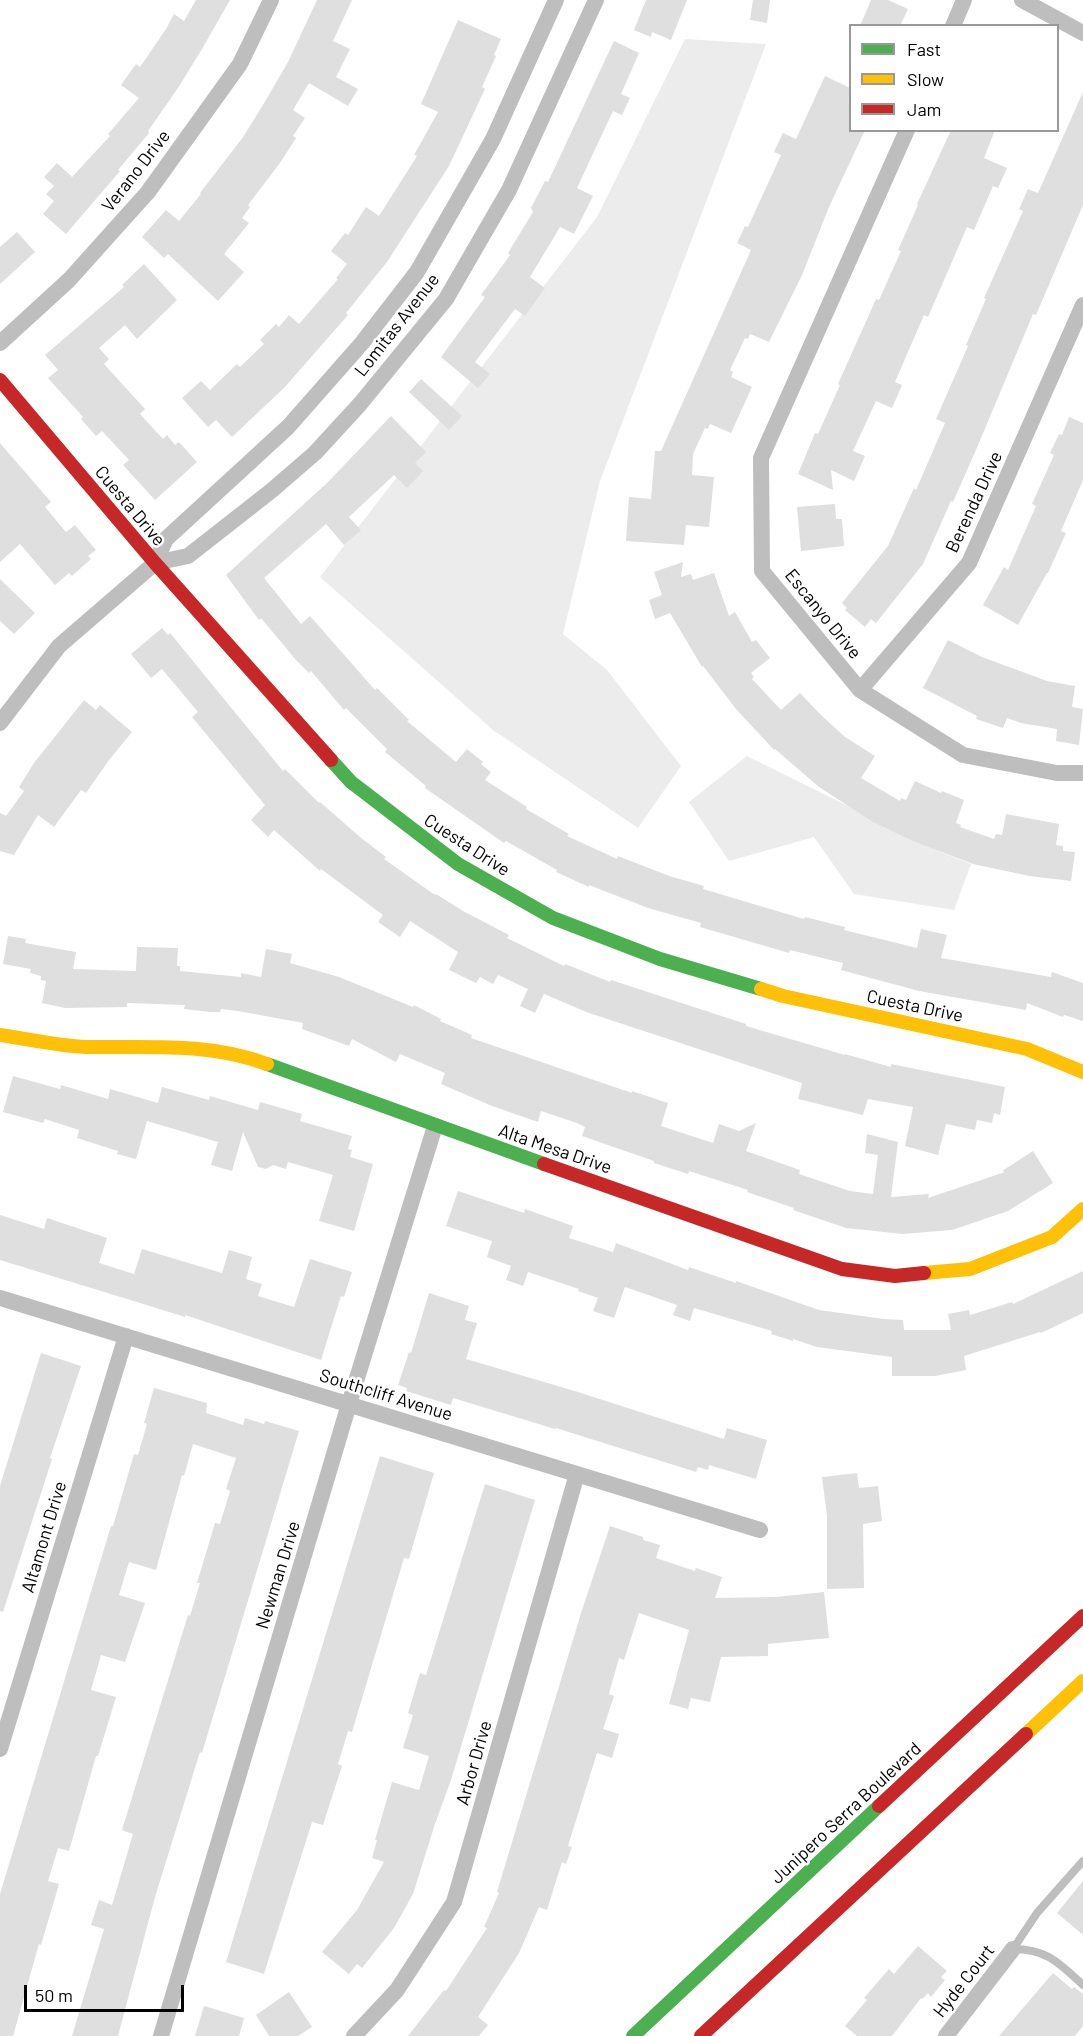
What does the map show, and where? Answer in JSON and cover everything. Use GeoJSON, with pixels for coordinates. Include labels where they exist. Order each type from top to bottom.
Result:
{"type":"FeatureCollection","features":[{"type":"Feature","properties":{"kind":"street","name":"Verano Drive"},"geometry":{"type":"LineString","coordinates":[[0,343],[69,280],[148,192],[240,64],[271,0]]}},
{"type":"Feature","properties":{"kind":"street","name":"Lomitas Avenue"},"geometry":{"type":"LineString","coordinates":[[0,723],[59,646],[155,563],[166,539],[288,427],[362,343],[417,272],[493,139],[556,0]]}},
{"type":"Feature","properties":{"kind":"street","name":"Lomitas Avenue"},"geometry":{"type":"LineString","coordinates":[[155,563],[188,556],[315,453],[360,404],[446,299],[509,190],[596,0]]}},
{"type":"Feature","properties":{"kind":"street"},"geometry":{"type":"LineString","coordinates":[[954,24],[964,0]]}},
{"type":"Feature","properties":{"kind":"street"},"geometry":{"type":"LineString","coordinates":[[1022,0],[1083,33]]}},
{"type":"Feature","properties":{"kind":"street","name":"Escanyo Drive"},"geometry":{"type":"LineString","coordinates":[[905,132],[761,459],[762,571],[860,690],[963,755],[1057,773],[1083,773]]}},
{"type":"Feature","properties":{"kind":"street","name":"Berenda Drive"},"geometry":{"type":"LineString","coordinates":[[860,690],[969,563],[1083,305]]}},
{"type":"Feature","properties":{"kind":"street","name":"Cuesta Drive"},"geometry":{"type":"LineString","coordinates":[[0,380],[155,563],[351,782],[458,864],[553,918],[660,959],[783,996],[1027,1048],[1083,1072]]}},
{"type":"Feature","properties":{"kind":"street","name":"Alta Mesa Drive"},"geometry":{"type":"LineString","coordinates":[[0,1035],[83,1047],[195,1047],[252,1058],[435,1126],[852,1271],[895,1276],[970,1269],[1052,1237],[1083,1209]]}},
{"type":"Feature","properties":{"kind":"street","name":"Newman Drive"},"geometry":{"type":"LineString","coordinates":[[161,2036],[349,1404],[435,1126]]}},
{"type":"Feature","properties":{"kind":"street","name":"Southcliff Avenue"},"geometry":{"type":"LineString","coordinates":[[0,1298],[760,1530]]}},
{"type":"Feature","properties":{"kind":"street","name":"Altamont Drive"},"geometry":{"type":"LineString","coordinates":[[0,1749],[126,1336]]}},
{"type":"Feature","properties":{"kind":"street","name":"Arbor Drive"},"geometry":{"type":"LineString","coordinates":[[354,2036],[397,1990],[454,1902],[577,1474]]}},
{"type":"Feature","properties":{"kind":"street","name":"Junipero Serra Boulevard"},"geometry":{"type":"LineString","coordinates":[[633,2036],[1083,1616]]}},
{"type":"Feature","properties":{"kind":"street"},"geometry":{"type":"LineString","coordinates":[[701,2036],[1083,1681]]}},
{"type":"Feature","properties":{"kind":"street","name":"Hyde Court"},"geometry":{"type":"LineString","coordinates":[[946,2036],[1013,1949]]}},
{"type":"Feature","properties":{"kind":"lane"},"geometry":{"type":"LineString","coordinates":[[1013,1949],[1037,1912],[1083,1861]]}},
{"type":"Feature","properties":{"kind":"lane"},"geometry":{"type":"LineString","coordinates":[[1013,1949],[1044,1953],[1083,1985]]}},
{"type":"Feature","properties":{"kind":"shaded area"},"geometry":{"type":"Polygon","coordinates":[[[685,39],[766,44],[600,481],[563,634],[607,670],[681,766],[638,828],[493,730],[320,577],[597,217],[685,39]]]}},
{"type":"Feature","properties":{"kind":"shaded area"},"geometry":{"type":"Polygon","coordinates":[[[747,756],[943,853],[971,864],[954,910],[854,894],[814,837],[729,861],[689,802],[747,756]]]}},
{"type":"Feature","properties":{"kind":"building"},"geometry":{"type":"Polygon","coordinates":[[[196,0],[230,0],[178,88],[148,131],[149,133],[66,234],[43,214],[54,201],[46,194],[54,186],[44,177],[57,163],[72,177],[110,136],[108,134],[139,98],[121,85],[136,64],[140,67],[174,14],[184,21],[196,0]]]}},
{"type":"Feature","properties":{"kind":"building"},"geometry":{"type":"Polygon","coordinates":[[[317,0],[352,0],[333,41],[350,49],[336,77],[358,89],[348,106],[309,83],[293,110],[305,118],[293,136],[296,138],[248,205],[250,207],[242,218],[249,223],[224,254],[244,272],[218,301],[168,254],[164,258],[142,237],[166,210],[179,221],[201,194],[243,137],[263,105],[288,62],[317,0]]]}},
{"type":"Feature","properties":{"kind":"building"},"geometry":{"type":"Polygon","coordinates":[[[646,0],[687,0],[671,40],[652,32],[651,37],[634,30],[646,0]]]}},
{"type":"Feature","properties":{"kind":"building"},"geometry":{"type":"Polygon","coordinates":[[[753,0],[770,0],[767,23],[750,20],[753,0]]]}},
{"type":"Feature","properties":{"kind":"building"},"geometry":{"type":"Polygon","coordinates":[[[871,0],[888,0],[908,9],[901,24],[861,24],[871,0]]]}},
{"type":"Feature","properties":{"kind":"building"},"geometry":{"type":"Polygon","coordinates":[[[458,20],[501,39],[482,87],[485,89],[449,166],[387,262],[346,313],[348,315],[284,388],[232,437],[216,420],[208,427],[182,398],[201,381],[210,390],[237,364],[240,367],[264,344],[260,340],[276,324],[279,327],[289,315],[299,324],[338,279],[336,278],[347,264],[331,251],[345,233],[348,235],[366,207],[379,216],[417,156],[414,155],[438,112],[421,104],[458,20]]]}},
{"type":"Feature","properties":{"kind":"building"},"geometry":{"type":"Polygon","coordinates":[[[614,41],[639,53],[621,94],[630,98],[622,115],[613,111],[577,188],[593,196],[574,234],[560,227],[530,277],[545,288],[525,316],[515,309],[475,362],[490,374],[478,388],[441,357],[485,297],[481,295],[510,255],[508,253],[533,212],[531,208],[545,181],[548,182],[614,41]]]}},
{"type":"Feature","properties":{"kind":"building"},"geometry":{"type":"Polygon","coordinates":[[[825,76],[849,88],[849,132],[864,132],[829,207],[802,275],[769,342],[750,334],[748,339],[745,338],[730,370],[733,372],[731,377],[752,387],[731,433],[710,424],[708,429],[705,428],[693,454],[692,475],[714,477],[709,527],[686,525],[684,545],[626,541],[629,497],[651,499],[655,451],[661,451],[751,250],[737,243],[745,226],[748,227],[781,155],[774,152],[783,133],[796,139],[825,76]]]}},
{"type":"Feature","properties":{"kind":"building"},"geometry":{"type":"Polygon","coordinates":[[[1083,92],[1083,205],[1036,315],[1033,314],[953,502],[951,501],[923,564],[876,623],[871,619],[865,627],[845,610],[847,608],[842,603],[888,546],[914,488],[916,490],[945,423],[936,419],[968,346],[966,345],[986,299],[984,298],[1023,211],[1019,209],[1028,189],[1038,193],[1083,92]]]}},
{"type":"Feature","properties":{"kind":"building"},"geometry":{"type":"Polygon","coordinates":[[[950,132],[994,132],[984,158],[1007,168],[998,188],[993,186],[974,230],[967,227],[928,317],[924,315],[895,382],[902,385],[892,408],[876,401],[853,451],[865,456],[854,481],[831,470],[833,490],[798,474],[815,433],[818,434],[840,385],[838,384],[876,299],[879,300],[901,251],[898,250],[950,132]]]}},
{"type":"Feature","properties":{"kind":"building"},"geometry":{"type":"Polygon","coordinates":[[[17,232],[35,252],[0,284],[0,247],[17,232]]]}},
{"type":"Feature","properties":{"kind":"building"},"geometry":{"type":"Polygon","coordinates":[[[144,264],[177,300],[137,339],[125,325],[99,348],[109,359],[104,364],[145,409],[140,414],[163,439],[167,435],[175,445],[179,442],[197,462],[155,500],[123,465],[129,460],[102,431],[96,436],[81,419],[83,417],[48,378],[58,370],[45,355],[124,287],[122,285],[144,264]]]}},
{"type":"Feature","properties":{"kind":"building"},"geometry":{"type":"Polygon","coordinates":[[[421,379],[462,416],[449,430],[409,392],[421,379]]]}},
{"type":"Feature","properties":{"kind":"building"},"geometry":{"type":"Polygon","coordinates":[[[391,416],[426,452],[415,463],[423,471],[407,488],[394,475],[349,517],[361,530],[344,545],[326,524],[264,578],[301,624],[310,616],[375,690],[377,688],[409,720],[407,721],[456,762],[467,749],[491,772],[485,780],[527,807],[526,809],[569,834],[567,836],[617,859],[618,856],[669,876],[704,886],[703,889],[750,903],[917,948],[921,929],[947,935],[941,958],[1051,977],[1052,972],[1083,983],[1083,1021],[1064,1015],[1063,1017],[1027,1003],[1026,1010],[919,991],[841,970],[843,963],[790,950],[789,953],[700,927],[701,923],[648,908],[589,885],[589,887],[556,872],[557,870],[506,841],[504,843],[425,788],[426,786],[385,752],[387,749],[346,708],[344,710],[311,671],[309,673],[296,660],[261,618],[259,620],[226,575],[327,483],[391,416]]]}},
{"type":"Feature","properties":{"kind":"building"},"geometry":{"type":"Polygon","coordinates":[[[1069,417],[1083,423],[1083,480],[1061,531],[1066,533],[1048,573],[1018,625],[983,605],[1004,567],[1008,570],[1036,506],[1032,504],[1054,455],[1050,453],[1059,434],[1062,435],[1069,417]]]}},
{"type":"Feature","properties":{"kind":"building"},"geometry":{"type":"Polygon","coordinates":[[[0,443],[51,502],[45,507],[66,532],[75,525],[96,550],[88,556],[91,559],[72,576],[69,573],[55,585],[20,544],[0,562],[0,443]]]}},
{"type":"Feature","properties":{"kind":"building"},"geometry":{"type":"Polygon","coordinates":[[[835,504],[836,519],[842,519],[844,546],[801,551],[797,507],[835,504]]]}},
{"type":"Feature","properties":{"kind":"building"},"geometry":{"type":"Polygon","coordinates":[[[683,562],[681,577],[691,574],[693,580],[714,573],[729,616],[735,612],[752,642],[756,640],[770,658],[751,673],[754,677],[752,679],[781,710],[800,693],[845,737],[875,756],[861,778],[900,801],[901,798],[906,800],[915,781],[964,800],[956,823],[961,825],[960,827],[994,839],[996,834],[1002,835],[1006,814],[1059,824],[1056,845],[1063,846],[1063,851],[1075,852],[1071,881],[1029,876],[973,864],[913,841],[873,822],[819,787],[774,750],[736,709],[702,667],[670,613],[655,619],[649,600],[662,595],[654,572],[683,562]]]}},
{"type":"Feature","properties":{"kind":"building"},"geometry":{"type":"Polygon","coordinates":[[[0,579],[35,613],[14,634],[0,621],[0,579]]]}},
{"type":"Feature","properties":{"kind":"building"},"geometry":{"type":"Polygon","coordinates":[[[162,628],[168,635],[170,633],[283,771],[285,769],[319,803],[386,857],[384,859],[435,895],[509,935],[507,938],[564,966],[565,964],[610,982],[611,980],[746,1024],[746,1026],[891,1067],[891,1064],[1005,1087],[1000,1115],[994,1113],[992,1123],[977,1120],[975,1130],[946,1124],[938,1155],[905,1146],[913,1107],[868,1099],[863,1115],[798,1099],[802,1083],[589,1013],[544,994],[535,1013],[520,1006],[528,989],[498,975],[493,984],[480,977],[476,983],[449,970],[458,952],[410,921],[400,937],[378,922],[383,915],[321,869],[320,871],[274,830],[268,837],[251,820],[265,805],[192,717],[198,712],[162,669],[151,678],[131,654],[162,628]]]}},
{"type":"Feature","properties":{"kind":"building"},"geometry":{"type":"Polygon","coordinates":[[[948,640],[982,657],[1047,681],[1075,686],[1072,707],[1083,709],[1079,745],[1056,741],[1057,729],[1021,723],[1007,718],[1003,728],[976,719],[977,716],[923,688],[948,640]]]}},
{"type":"Feature","properties":{"kind":"building"},"geometry":{"type":"Polygon","coordinates":[[[84,700],[96,710],[100,705],[132,732],[86,793],[81,790],[54,827],[38,815],[14,855],[0,851],[0,813],[6,816],[24,791],[19,787],[34,763],[84,700]]]}},
{"type":"Feature","properties":{"kind":"building"},"geometry":{"type":"Polygon","coordinates":[[[8,936],[26,939],[25,943],[76,952],[73,969],[136,971],[137,947],[178,948],[177,966],[180,966],[180,971],[241,977],[241,973],[261,977],[266,949],[292,954],[290,963],[339,977],[413,1007],[414,1005],[441,1019],[440,1021],[472,1035],[471,1038],[668,1103],[661,1126],[713,1143],[719,1124],[739,1131],[756,1123],[746,1151],[800,1170],[799,1174],[850,1191],[873,1194],[878,1155],[865,1153],[867,1134],[898,1142],[891,1197],[929,1194],[928,1198],[1005,1172],[1002,1171],[1033,1151],[1053,1183],[1008,1211],[952,1230],[903,1234],[846,1228],[793,1210],[794,1208],[747,1192],[748,1190],[689,1171],[688,1174],[654,1163],[654,1161],[582,1136],[585,1127],[577,1123],[541,1111],[538,1122],[492,1106],[441,1084],[445,1073],[400,1054],[396,1062],[352,1039],[349,1046],[302,1029],[303,1023],[221,1009],[220,1012],[210,1012],[184,1009],[185,1005],[127,1003],[127,1007],[65,1008],[42,1003],[46,981],[41,980],[41,976],[30,973],[31,969],[3,964],[8,936]]]}},
{"type":"Feature","properties":{"kind":"building"},"geometry":{"type":"Polygon","coordinates":[[[13,1076],[60,1089],[61,1085],[108,1099],[110,1089],[158,1103],[162,1087],[209,1100],[210,1096],[258,1110],[260,1102],[302,1114],[300,1121],[352,1136],[348,1149],[352,1150],[350,1157],[373,1164],[354,1231],[319,1221],[333,1175],[288,1162],[286,1169],[273,1165],[266,1169],[258,1167],[243,1132],[232,1171],[211,1165],[218,1142],[147,1121],[136,1159],[77,1138],[79,1130],[45,1119],[43,1123],[3,1112],[13,1076]]]}},
{"type":"Feature","properties":{"kind":"building"},"geometry":{"type":"Polygon","coordinates":[[[458,1191],[524,1213],[525,1209],[573,1226],[569,1238],[613,1252],[616,1243],[688,1270],[689,1267],[736,1283],[736,1281],[819,1310],[903,1320],[904,1330],[951,1330],[948,1314],[969,1310],[970,1315],[1012,1302],[1013,1304],[1083,1271],[1083,1313],[1041,1333],[964,1356],[966,1370],[935,1376],[892,1376],[892,1357],[817,1347],[694,1308],[690,1321],[673,1315],[677,1305],[625,1287],[614,1318],[593,1311],[598,1298],[578,1291],[579,1289],[528,1272],[523,1286],[506,1280],[511,1266],[487,1257],[492,1241],[446,1226],[458,1191]]]}},
{"type":"Feature","properties":{"kind":"building"},"geometry":{"type":"Polygon","coordinates":[[[0,1215],[44,1229],[47,1218],[107,1238],[99,1263],[134,1274],[142,1249],[222,1273],[229,1250],[252,1257],[246,1279],[262,1284],[258,1296],[294,1307],[310,1259],[352,1272],[344,1297],[341,1296],[321,1360],[185,1315],[185,1317],[0,1260],[0,1215]]]}},
{"type":"Feature","properties":{"kind":"building"},"geometry":{"type":"Polygon","coordinates":[[[429,1293],[469,1306],[465,1320],[477,1323],[466,1359],[724,1439],[727,1428],[767,1440],[756,1479],[709,1465],[708,1470],[698,1467],[696,1472],[453,1398],[451,1405],[406,1391],[407,1388],[398,1385],[409,1352],[411,1353],[429,1293]]]}},
{"type":"Feature","properties":{"kind":"building"},"geometry":{"type":"Polygon","coordinates":[[[41,1353],[81,1366],[3,1612],[0,1611],[0,1486],[41,1353]]]}},
{"type":"Feature","properties":{"kind":"building"},"geometry":{"type":"Polygon","coordinates":[[[154,1388],[207,1403],[206,1413],[243,1425],[245,1418],[299,1431],[202,1753],[200,1752],[155,1897],[118,2036],[72,2036],[104,1929],[91,1925],[99,1900],[112,1905],[133,1834],[122,1830],[188,1615],[190,1616],[200,1583],[197,1583],[215,1523],[220,1524],[230,1491],[226,1489],[236,1458],[193,1444],[184,1476],[182,1475],[156,1570],[129,1562],[119,1595],[145,1603],[125,1662],[101,1655],[91,1690],[116,1697],[98,1756],[96,1756],[69,1851],[58,1848],[48,1881],[59,1884],[13,2036],[0,2036],[0,1894],[111,1526],[113,1526],[134,1454],[138,1455],[154,1388]]]}},
{"type":"Feature","properties":{"kind":"building"},"geometry":{"type":"Polygon","coordinates":[[[380,1456],[434,1473],[409,1559],[404,1558],[352,1732],[348,1731],[338,1764],[342,1766],[323,1825],[312,1822],[264,1974],[226,1962],[380,1456]]]}},
{"type":"Feature","properties":{"kind":"building"},"geometry":{"type":"Polygon","coordinates":[[[857,1473],[859,1488],[878,1486],[882,1521],[863,1524],[864,1588],[827,1589],[827,1516],[822,1477],[857,1473]]]}},
{"type":"Feature","properties":{"kind":"building"},"geometry":{"type":"Polygon","coordinates":[[[485,1484],[535,1500],[451,1780],[413,1894],[394,1928],[362,1968],[357,1964],[349,1974],[322,1952],[357,1910],[384,1862],[372,1858],[392,1782],[419,1790],[429,1756],[403,1748],[413,1715],[408,1713],[420,1673],[426,1675],[485,1484]]]}},
{"type":"Feature","properties":{"kind":"building"},"geometry":{"type":"Polygon","coordinates":[[[610,1526],[660,1545],[656,1558],[722,1577],[715,1598],[776,1597],[824,1592],[829,1638],[768,1644],[768,1656],[721,1657],[710,1702],[691,1698],[688,1709],[669,1704],[689,1630],[639,1613],[624,1660],[619,1658],[609,1694],[614,1696],[603,1729],[619,1734],[612,1758],[597,1753],[568,1846],[572,1847],[566,1864],[562,1862],[547,1910],[539,1907],[519,1953],[478,2017],[488,2025],[479,2036],[408,2036],[444,1990],[446,1991],[487,1928],[484,1927],[499,1893],[497,1892],[582,1610],[610,1526]]]}},
{"type":"Feature","properties":{"kind":"building"},"geometry":{"type":"Polygon","coordinates":[[[1083,1881],[1083,1935],[1057,1913],[1083,1881]]]}},
{"type":"Feature","properties":{"kind":"building"},"geometry":{"type":"Polygon","coordinates":[[[918,1946],[947,1971],[941,1977],[945,1980],[931,1997],[928,1993],[921,1998],[892,2036],[857,2036],[845,2026],[867,2000],[864,1998],[889,1969],[894,1974],[918,1946]]]}},
{"type":"Feature","properties":{"kind":"building"},"geometry":{"type":"Polygon","coordinates":[[[1053,1973],[1072,1989],[1074,1987],[1083,1994],[1083,2026],[1075,2036],[999,2036],[1053,1973]]]}},
{"type":"Feature","properties":{"kind":"building"},"geometry":{"type":"Polygon","coordinates":[[[289,1992],[312,2027],[298,2036],[269,2036],[256,2015],[289,1992]]]}},
{"type":"Feature","properties":{"kind":"building"},"geometry":{"type":"Polygon","coordinates":[[[204,2006],[244,2018],[239,2036],[195,2036],[204,2006]]]}},
{"type":"Feature","properties":{"kind":"traffic: fast"},"geometry":{"type":"LineString","coordinates":[[331,760],[351,782],[458,864],[553,918],[660,959],[761,989]]}},
{"type":"Feature","properties":{"kind":"traffic: fast"},"geometry":{"type":"LineString","coordinates":[[267,1064],[544,1164]]}},
{"type":"Feature","properties":{"kind":"traffic: fast"},"geometry":{"type":"LineString","coordinates":[[633,2036],[879,1806]]}},
{"type":"Feature","properties":{"kind":"traffic: slow"},"geometry":{"type":"LineString","coordinates":[[761,989],[783,996],[1027,1049],[1083,1072]]}},
{"type":"Feature","properties":{"kind":"traffic: slow"},"geometry":{"type":"LineString","coordinates":[[0,1035],[86,1047],[200,1049],[223,1052],[267,1064]]}},
{"type":"Feature","properties":{"kind":"traffic: slow"},"geometry":{"type":"LineString","coordinates":[[924,1273],[970,1269],[1052,1237],[1083,1209]]}},
{"type":"Feature","properties":{"kind":"traffic: slow"},"geometry":{"type":"LineString","coordinates":[[1026,1734],[1083,1681]]}},
{"type":"Feature","properties":{"kind":"traffic: jam"},"geometry":{"type":"LineString","coordinates":[[0,380],[155,563],[331,760]]}},
{"type":"Feature","properties":{"kind":"traffic: jam"},"geometry":{"type":"LineString","coordinates":[[544,1164],[842,1269],[895,1276],[924,1273]]}},
{"type":"Feature","properties":{"kind":"traffic: jam"},"geometry":{"type":"LineString","coordinates":[[879,1806],[1083,1616]]}},
{"type":"Feature","properties":{"kind":"traffic: jam"},"geometry":{"type":"LineString","coordinates":[[701,2036],[1026,1734]]}}]}
